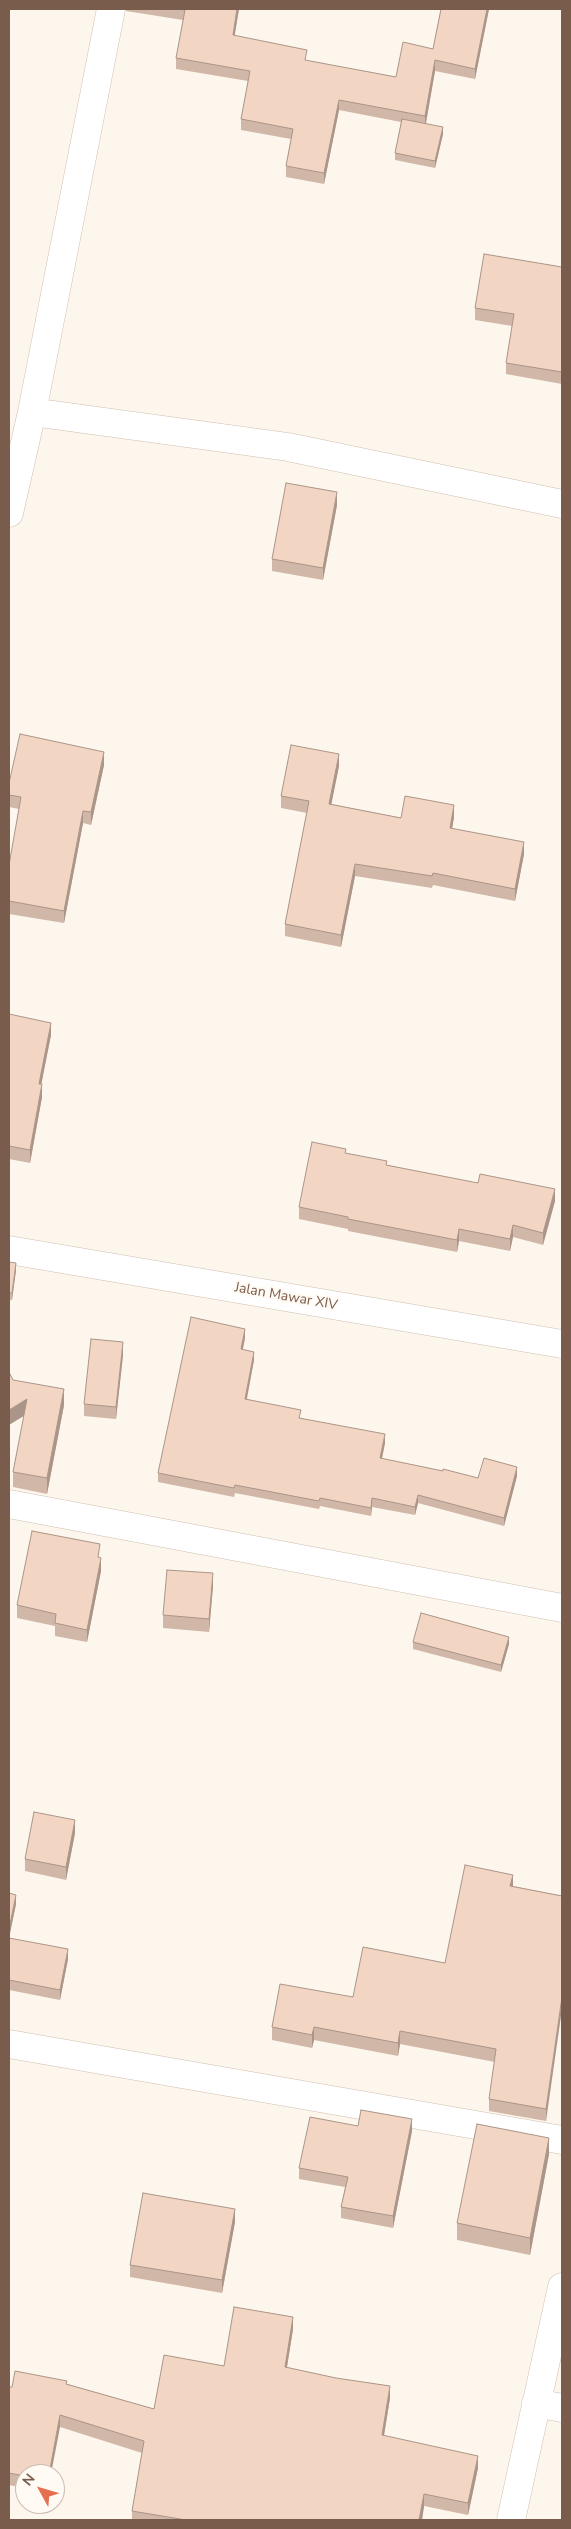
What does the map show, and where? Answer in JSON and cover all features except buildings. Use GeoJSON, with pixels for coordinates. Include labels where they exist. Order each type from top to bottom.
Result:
{"type":"FeatureCollection","features":[{"type":"Feature","properties":{"kind":"street"},"geometry":{"type":"LineString","coordinates":[[9,513],[32,412],[111,9]]}},
{"type":"Feature","properties":{"kind":"street"},"geometry":{"type":"LineString","coordinates":[[32,412],[288,447],[562,504]]}},
{"type":"Feature","properties":{"kind":"street","name":"Jalan Mawar XIV"},"geometry":{"type":"LineString","coordinates":[[9,1250],[562,1344]]}},
{"type":"Feature","properties":{"kind":"street"},"geometry":{"type":"LineString","coordinates":[[9,1504],[562,1608]]}},
{"type":"Feature","properties":{"kind":"street"},"geometry":{"type":"LineString","coordinates":[[9,2044],[562,2140]]}},
{"type":"Feature","properties":{"kind":"street"},"geometry":{"type":"LineString","coordinates":[[511,2520],[549,2406],[562,2286]]}}]}
